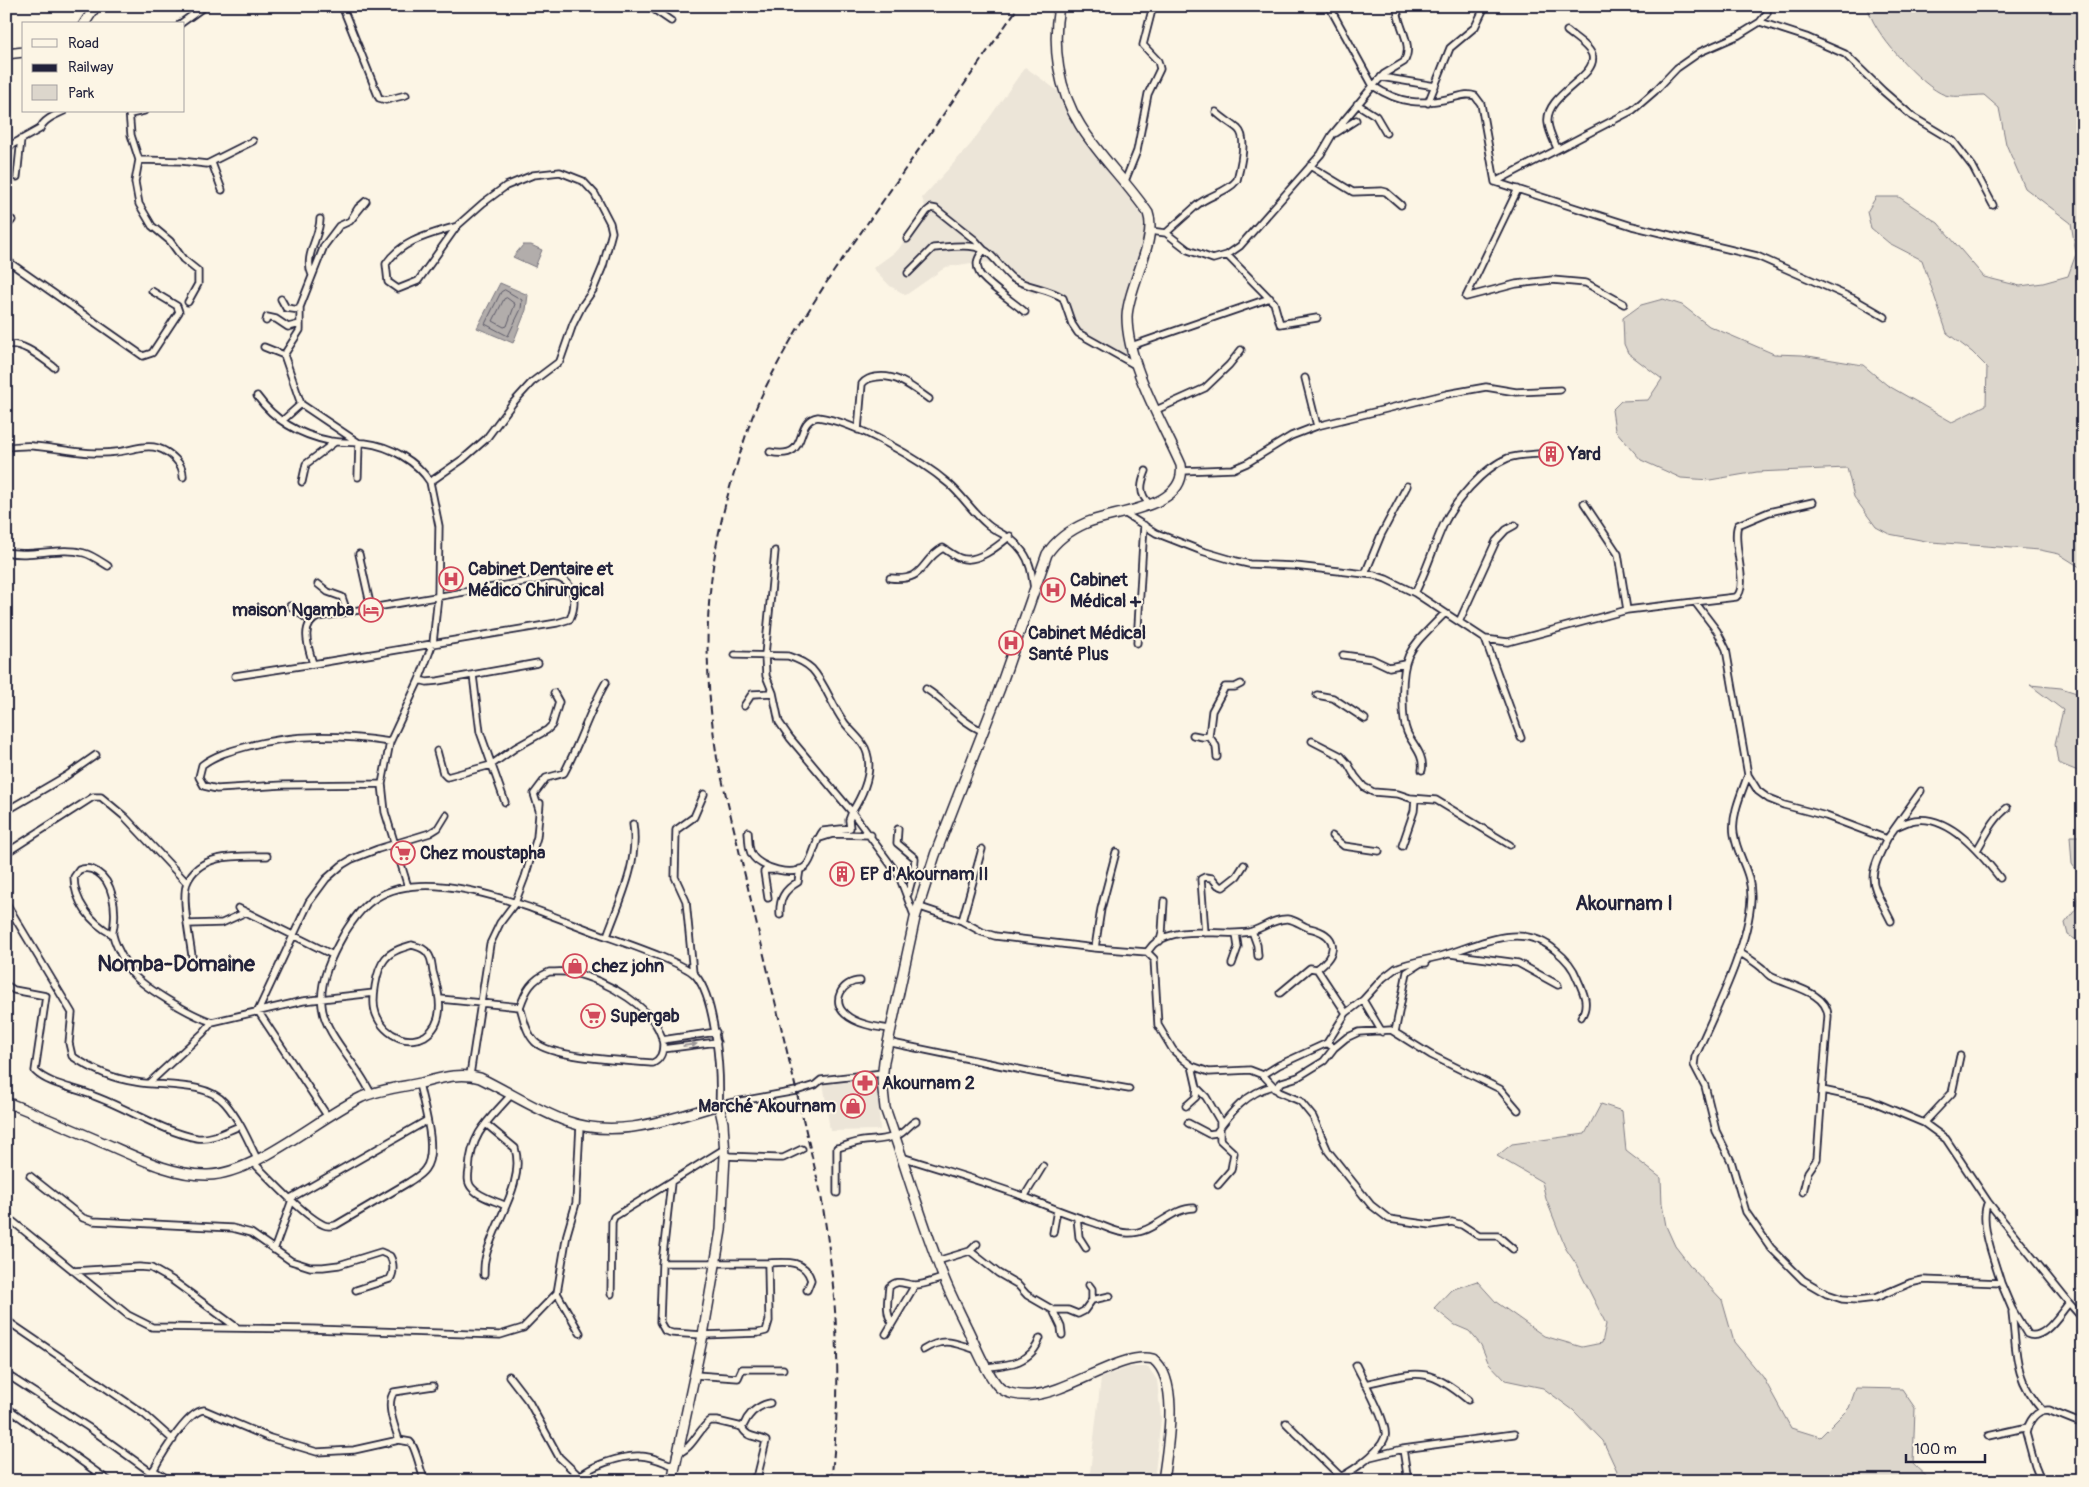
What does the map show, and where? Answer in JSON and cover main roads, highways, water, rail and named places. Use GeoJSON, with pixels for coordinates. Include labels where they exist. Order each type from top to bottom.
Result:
{"type":"FeatureCollection","features":[{"type":"Feature","properties":{"kind":"water"},"geometry":{"type":"Polygon","coordinates":[[[523,245],[531,245],[542,250],[535,267],[513,257],[523,245]]]}},
{"type":"Feature","properties":{"kind":"water"},"geometry":{"type":"Polygon","coordinates":[[[500,283],[528,295],[526,310],[513,343],[477,328],[500,283]]]}},
{"type":"Feature","properties":{"kind":"railway"},"geometry":{"type":"LineString","coordinates":[[831,1481],[837,1408],[836,1335],[831,1263],[820,1190],[717,758],[712,720],[708,647],[712,576],[725,504],[750,424],[768,382],[804,318],[834,271],[1019,6]]}},
{"type":"Feature","properties":{"kind":"place","name":"Yard"},"geometry":{"type":"Point","coordinates":[1551,454]}},
{"type":"Feature","properties":{"kind":"place","name":"Cabinet Dentaire et Médico Chirurgical"},"geometry":{"type":"Point","coordinates":[451,579]}},
{"type":"Feature","properties":{"kind":"place","name":"Cabinet Médical +"},"geometry":{"type":"Point","coordinates":[1053,590]}},
{"type":"Feature","properties":{"kind":"place","name":"maison Ngamba"},"geometry":{"type":"Point","coordinates":[371,610]}},
{"type":"Feature","properties":{"kind":"place","name":"Cabinet Médical Santé Plus"},"geometry":{"type":"Point","coordinates":[1011,643]}},
{"type":"Feature","properties":{"kind":"place","name":"Chez moustapha"},"geometry":{"type":"Point","coordinates":[403,853]}},
{"type":"Feature","properties":{"kind":"place","name":"EP d'Akournam II"},"geometry":{"type":"Point","coordinates":[842,874]}},
{"type":"Feature","properties":{"kind":"place","name":"chez john"},"geometry":{"type":"Point","coordinates":[575,966]}},
{"type":"Feature","properties":{"kind":"place","name":"Supergab"},"geometry":{"type":"Point","coordinates":[593,1016]}},
{"type":"Feature","properties":{"kind":"place","name":"Akournam 2"},"geometry":{"type":"Point","coordinates":[865,1083]}},
{"type":"Feature","properties":{"kind":"place","name":"Marché Akournam"},"geometry":{"type":"Point","coordinates":[853,1106]}},
{"type":"Feature","properties":{"kind":"district","name":"Akournam I"},"geometry":{"type":"Point","coordinates":[1624,903]}},
{"type":"Feature","properties":{"kind":"district","name":"Nomba-Domaine"},"geometry":{"type":"Point","coordinates":[176,963]}}]}
